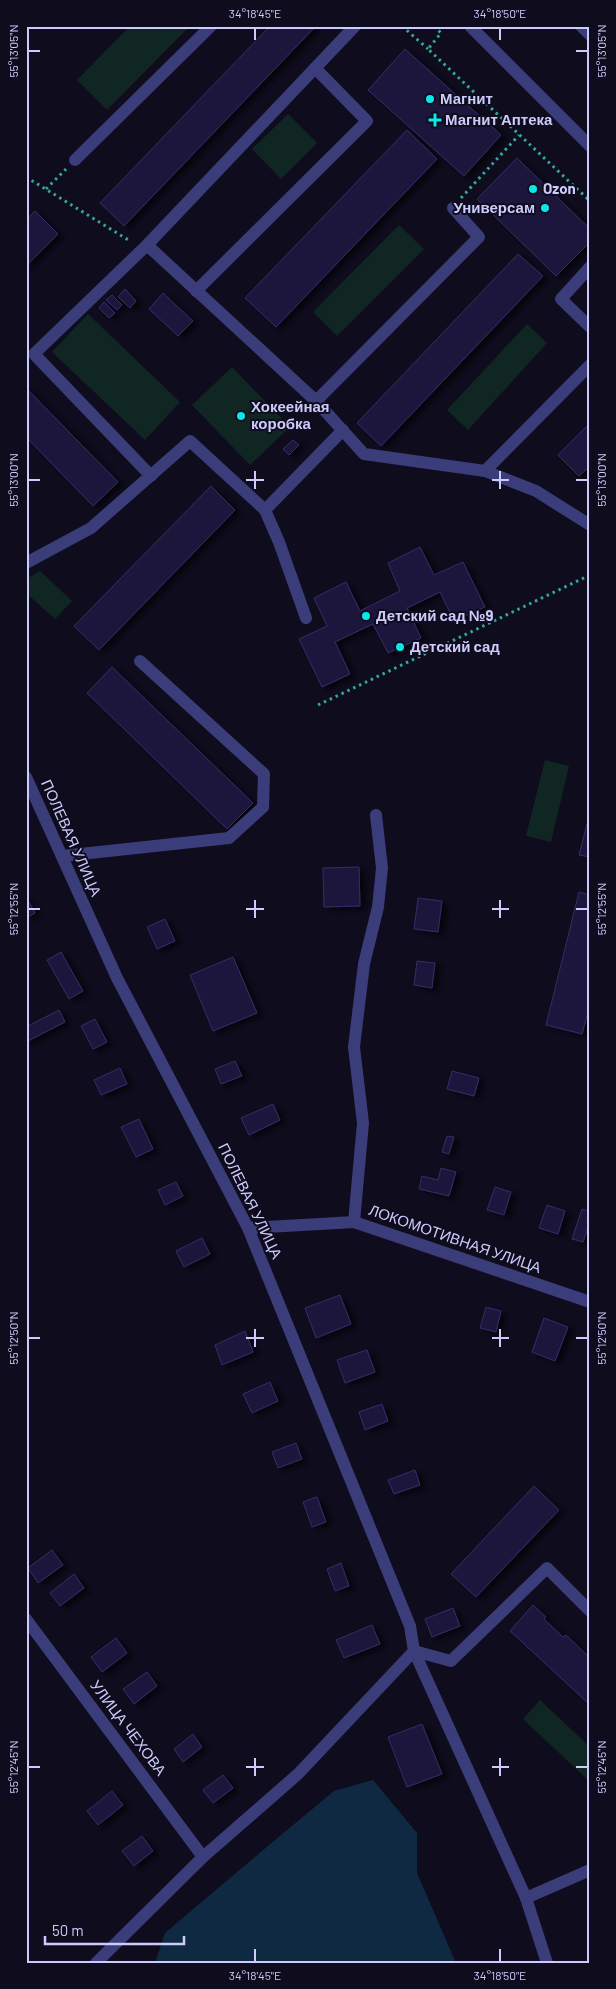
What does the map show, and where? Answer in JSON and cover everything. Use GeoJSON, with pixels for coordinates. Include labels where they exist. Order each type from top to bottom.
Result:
{"type":"FeatureCollection","features":[{"type":"Feature","properties":{"kind":"street"},"geometry":{"type":"LineString","coordinates":[[75,160],[211,26]]}},
{"type":"Feature","properties":{"kind":"street"},"geometry":{"type":"LineString","coordinates":[[151,476],[34,354],[144,247],[355,26]]}},
{"type":"Feature","properties":{"kind":"street"},"geometry":{"type":"LineString","coordinates":[[470,26],[590,146]]}},
{"type":"Feature","properties":{"kind":"street"},"geometry":{"type":"LineString","coordinates":[[581,26],[590,35]]}},
{"type":"Feature","properties":{"kind":"street"},"geometry":{"type":"LineString","coordinates":[[196,291],[367,121],[315,68]]}},
{"type":"Feature","properties":{"kind":"street"},"geometry":{"type":"LineString","coordinates":[[316,401],[480,237],[453,208]]}},
{"type":"Feature","properties":{"kind":"street"},"geometry":{"type":"LineString","coordinates":[[144,247],[196,291],[316,401],[364,454],[485,471],[536,491],[590,525]]}},
{"type":"Feature","properties":{"kind":"street"},"geometry":{"type":"LineString","coordinates":[[590,267],[561,299],[590,327]]}},
{"type":"Feature","properties":{"kind":"street"},"geometry":{"type":"LineString","coordinates":[[485,471],[590,365]]}},
{"type":"Feature","properties":{"kind":"street"},"geometry":{"type":"LineString","coordinates":[[265,510],[343,430]]}},
{"type":"Feature","properties":{"kind":"street"},"geometry":{"type":"LineString","coordinates":[[26,563],[91,528],[190,441],[265,510],[279,542],[306,618]]}},
{"type":"Feature","properties":{"kind":"street"},"geometry":{"type":"LineString","coordinates":[[62,856],[229,838],[263,807],[264,774],[140,661]]}},
{"type":"Feature","properties":{"kind":"street","name":"ПОЛЕВАЯ УЛИЦА"},"geometry":{"type":"LineString","coordinates":[[26,777],[117,978],[248,1228],[410,1626],[414,1651],[526,1898],[547,1963]]}},
{"type":"Feature","properties":{"kind":"street"},"geometry":{"type":"LineString","coordinates":[[354,1222],[363,1123],[354,1047],[364,964],[378,907],[382,868],[376,814]]}},
{"type":"Feature","properties":{"kind":"street","name":"ЛОКОМОТИВНАЯ УЛИЦА"},"geometry":{"type":"LineString","coordinates":[[248,1228],[354,1222],[590,1302]]}},
{"type":"Feature","properties":{"kind":"street"},"geometry":{"type":"LineString","coordinates":[[96,1963],[203,1856],[298,1774],[414,1651],[451,1661],[547,1568],[590,1611]]}},
{"type":"Feature","properties":{"kind":"street","name":"УЛИЦА ЧЕХОВА"},"geometry":{"type":"LineString","coordinates":[[26,1619],[203,1856]]}},
{"type":"Feature","properties":{"kind":"street"},"geometry":{"type":"LineString","coordinates":[[526,1898],[590,1870]]}},
{"type":"Feature","properties":{"kind":"path"},"geometry":{"type":"LineString","coordinates":[[402,26],[590,201]]}},
{"type":"Feature","properties":{"kind":"path"},"geometry":{"type":"LineString","coordinates":[[428,49],[442,33],[434,26]]}},
{"type":"Feature","properties":{"kind":"path"},"geometry":{"type":"LineString","coordinates":[[453,208],[519,135]]}},
{"type":"Feature","properties":{"kind":"path"},"geometry":{"type":"LineString","coordinates":[[46,189],[75,160]]}},
{"type":"Feature","properties":{"kind":"path"},"geometry":{"type":"LineString","coordinates":[[26,177],[144,247]]}},
{"type":"Feature","properties":{"kind":"path"},"geometry":{"type":"LineString","coordinates":[[318,705],[590,575]]}},
{"type":"Feature","properties":{"kind":"green space"},"geometry":{"type":"Polygon","coordinates":[[[130,26],[190,26],[107,110],[77,80],[130,26]]]}},
{"type":"Feature","properties":{"kind":"green space"},"geometry":{"type":"Polygon","coordinates":[[[288,114],[317,143],[281,179],[252,149],[288,114]]]}},
{"type":"Feature","properties":{"kind":"green space"},"geometry":{"type":"Polygon","coordinates":[[[399,225],[424,249],[337,336],[313,312],[399,225]]]}},
{"type":"Feature","properties":{"kind":"green space"},"geometry":{"type":"Polygon","coordinates":[[[88,314],[180,402],[145,440],[52,352],[88,314]]]}},
{"type":"Feature","properties":{"kind":"green space"},"geometry":{"type":"Polygon","coordinates":[[[527,324],[547,343],[468,430],[447,410],[527,324]]]}},
{"type":"Feature","properties":{"kind":"green space","name":"Хокеейная коробка"},"geometry":{"type":"Polygon","coordinates":[[[232,367],[290,427],[250,465],[192,405],[232,367]]]}},
{"type":"Feature","properties":{"kind":"green space"},"geometry":{"type":"Polygon","coordinates":[[[40,571],[72,601],[55,619],[26,593],[26,579],[40,571]]]}},
{"type":"Feature","properties":{"kind":"green space"},"geometry":{"type":"Polygon","coordinates":[[[545,760],[569,766],[551,842],[526,836],[545,760]]]}},
{"type":"Feature","properties":{"kind":"green space"},"geometry":{"type":"Polygon","coordinates":[[[540,1700],[590,1747],[590,1782],[523,1719],[540,1700]]]}},
{"type":"Feature","properties":{"kind":"water"},"geometry":{"type":"Polygon","coordinates":[[[373,1780],[417,1833],[417,1873],[456,1963],[155,1963],[165,1933],[275,1840],[334,1791],[373,1780]]]}},
{"type":"Feature","properties":{"kind":"building"},"geometry":{"type":"Polygon","coordinates":[[[270,26],[316,26],[124,226],[100,203],[270,26]]]}},
{"type":"Feature","properties":{"kind":"building"},"geometry":{"type":"Polygon","coordinates":[[[405,49],[501,135],[464,176],[368,90],[405,49]]]}},
{"type":"Feature","properties":{"kind":"building"},"geometry":{"type":"Polygon","coordinates":[[[407,130],[437,159],[276,327],[245,298],[407,130]]]}},
{"type":"Feature","properties":{"kind":"building"},"geometry":{"type":"Polygon","coordinates":[[[517,158],[590,229],[590,242],[556,276],[477,199],[517,158]]]}},
{"type":"Feature","properties":{"kind":"building"},"geometry":{"type":"Polygon","coordinates":[[[35,211],[58,234],[26,266],[26,220],[35,211]]]}},
{"type":"Feature","properties":{"kind":"building"},"geometry":{"type":"Polygon","coordinates":[[[518,254],[543,276],[381,446],[357,423],[518,254]]]}},
{"type":"Feature","properties":{"kind":"building"},"geometry":{"type":"Polygon","coordinates":[[[125,289],[136,301],[130,308],[118,297],[125,289]]]}},
{"type":"Feature","properties":{"kind":"building"},"geometry":{"type":"Polygon","coordinates":[[[163,293],[193,321],[178,336],[149,309],[163,293]]]}},
{"type":"Feature","properties":{"kind":"building"},"geometry":{"type":"Polygon","coordinates":[[[112,295],[122,305],[117,310],[106,300],[112,295]]]}},
{"type":"Feature","properties":{"kind":"building"},"geometry":{"type":"Polygon","coordinates":[[[104,302],[115,313],[109,318],[99,308],[104,302]]]}},
{"type":"Feature","properties":{"kind":"building"},"geometry":{"type":"Polygon","coordinates":[[[26,388],[118,482],[93,506],[26,437],[26,388]]]}},
{"type":"Feature","properties":{"kind":"building"},"geometry":{"type":"Polygon","coordinates":[[[590,423],[590,466],[579,476],[558,455],[590,423]]]}},
{"type":"Feature","properties":{"kind":"building"},"geometry":{"type":"Polygon","coordinates":[[[293,440],[299,445],[289,455],[283,449],[293,440]]]}},
{"type":"Feature","properties":{"kind":"building"},"geometry":{"type":"Polygon","coordinates":[[[211,486],[235,510],[99,650],[74,626],[211,486]]]}},
{"type":"Feature","properties":{"kind":"building","name":"Детский сад №9"},"geometry":{"type":"Polygon","coordinates":[[[420,547],[434,575],[463,562],[485,607],[454,621],[440,592],[407,608],[421,638],[388,653],[373,624],[335,642],[350,674],[322,687],[299,639],[327,626],[314,598],[346,582],[360,611],[400,591],[388,563],[420,547]]]}},
{"type":"Feature","properties":{"kind":"building"},"geometry":{"type":"Polygon","coordinates":[[[112,667],[253,803],[227,829],[87,693],[112,667]]]}},
{"type":"Feature","properties":{"kind":"building"},"geometry":{"type":"Polygon","coordinates":[[[590,812],[590,857],[579,855],[590,812]]]}},
{"type":"Feature","properties":{"kind":"building"},"geometry":{"type":"Polygon","coordinates":[[[359,867],[360,906],[324,907],[323,868],[359,867]]]}},
{"type":"Feature","properties":{"kind":"building"},"geometry":{"type":"Polygon","coordinates":[[[579,892],[590,895],[590,1004],[582,1034],[546,1025],[579,892]]]}},
{"type":"Feature","properties":{"kind":"building"},"geometry":{"type":"Polygon","coordinates":[[[26,897],[35,913],[26,918],[26,897]]]}},
{"type":"Feature","properties":{"kind":"building"},"geometry":{"type":"Polygon","coordinates":[[[418,898],[442,901],[438,932],[414,929],[418,898]]]}},
{"type":"Feature","properties":{"kind":"building"},"geometry":{"type":"Polygon","coordinates":[[[165,919],[175,941],[157,949],[147,927],[165,919]]]}},
{"type":"Feature","properties":{"kind":"building"},"geometry":{"type":"Polygon","coordinates":[[[61,952],[83,991],[69,999],[47,960],[61,952]]]}},
{"type":"Feature","properties":{"kind":"building"},"geometry":{"type":"Polygon","coordinates":[[[233,957],[257,1013],[213,1031],[190,975],[233,957]]]}},
{"type":"Feature","properties":{"kind":"building"},"geometry":{"type":"Polygon","coordinates":[[[417,961],[435,963],[432,988],[414,985],[417,961]]]}},
{"type":"Feature","properties":{"kind":"building"},"geometry":{"type":"Polygon","coordinates":[[[59,1010],[65,1022],[26,1042],[26,1027],[59,1010]]]}},
{"type":"Feature","properties":{"kind":"building"},"geometry":{"type":"Polygon","coordinates":[[[95,1019],[107,1042],[93,1049],[81,1026],[95,1019]]]}},
{"type":"Feature","properties":{"kind":"building"},"geometry":{"type":"Polygon","coordinates":[[[235,1061],[242,1076],[221,1084],[215,1069],[235,1061]]]}},
{"type":"Feature","properties":{"kind":"building"},"geometry":{"type":"Polygon","coordinates":[[[120,1068],[127,1084],[101,1095],[94,1080],[120,1068]]]}},
{"type":"Feature","properties":{"kind":"building"},"geometry":{"type":"Polygon","coordinates":[[[452,1071],[479,1078],[474,1096],[447,1089],[452,1071]]]}},
{"type":"Feature","properties":{"kind":"building"},"geometry":{"type":"Polygon","coordinates":[[[273,1104],[280,1120],[249,1135],[241,1118],[273,1104]]]}},
{"type":"Feature","properties":{"kind":"building"},"geometry":{"type":"Polygon","coordinates":[[[139,1119],[153,1149],[136,1157],[121,1127],[139,1119]]]}},
{"type":"Feature","properties":{"kind":"building"},"geometry":{"type":"Polygon","coordinates":[[[447,1136],[454,1137],[449,1154],[442,1152],[447,1136]]]}},
{"type":"Feature","properties":{"kind":"building"},"geometry":{"type":"Polygon","coordinates":[[[441,1168],[456,1172],[449,1196],[419,1189],[422,1176],[438,1180],[441,1168]]]}},
{"type":"Feature","properties":{"kind":"building"},"geometry":{"type":"Polygon","coordinates":[[[176,1182],[183,1196],[165,1205],[158,1190],[176,1182]]]}},
{"type":"Feature","properties":{"kind":"building"},"geometry":{"type":"Polygon","coordinates":[[[495,1187],[511,1192],[504,1215],[487,1210],[495,1187]]]}},
{"type":"Feature","properties":{"kind":"building"},"geometry":{"type":"Polygon","coordinates":[[[547,1205],[565,1211],[558,1234],[539,1228],[547,1205]]]}},
{"type":"Feature","properties":{"kind":"building"},"geometry":{"type":"Polygon","coordinates":[[[582,1209],[590,1212],[590,1222],[583,1242],[572,1239],[582,1209]]]}},
{"type":"Feature","properties":{"kind":"building"},"geometry":{"type":"Polygon","coordinates":[[[202,1238],[210,1254],[184,1267],[176,1251],[202,1238]]]}},
{"type":"Feature","properties":{"kind":"building"},"geometry":{"type":"Polygon","coordinates":[[[340,1295],[351,1324],[316,1338],[305,1308],[340,1295]]]}},
{"type":"Feature","properties":{"kind":"building"},"geometry":{"type":"Polygon","coordinates":[[[486,1307],[501,1311],[496,1332],[480,1328],[486,1307]]]}},
{"type":"Feature","properties":{"kind":"building"},"geometry":{"type":"Polygon","coordinates":[[[544,1318],[568,1327],[555,1361],[532,1352],[544,1318]]]}},
{"type":"Feature","properties":{"kind":"building"},"geometry":{"type":"Polygon","coordinates":[[[245,1331],[253,1352],[222,1365],[215,1345],[245,1331]]]}},
{"type":"Feature","properties":{"kind":"building"},"geometry":{"type":"Polygon","coordinates":[[[367,1350],[375,1372],[345,1383],[337,1360],[367,1350]]]}},
{"type":"Feature","properties":{"kind":"building"},"geometry":{"type":"Polygon","coordinates":[[[270,1382],[278,1401],[252,1413],[243,1394],[270,1382]]]}},
{"type":"Feature","properties":{"kind":"building"},"geometry":{"type":"Polygon","coordinates":[[[382,1404],[388,1421],[365,1430],[359,1412],[382,1404]]]}},
{"type":"Feature","properties":{"kind":"building"},"geometry":{"type":"Polygon","coordinates":[[[296,1443],[302,1459],[278,1468],[272,1452],[296,1443]]]}},
{"type":"Feature","properties":{"kind":"building"},"geometry":{"type":"Polygon","coordinates":[[[415,1470],[420,1485],[394,1494],[388,1480],[415,1470]]]}},
{"type":"Feature","properties":{"kind":"building"},"geometry":{"type":"Polygon","coordinates":[[[534,1486],[559,1510],[476,1597],[451,1574],[534,1486]]]}},
{"type":"Feature","properties":{"kind":"building"},"geometry":{"type":"Polygon","coordinates":[[[317,1497],[326,1522],[312,1527],[303,1502],[317,1497]]]}},
{"type":"Feature","properties":{"kind":"building"},"geometry":{"type":"Polygon","coordinates":[[[52,1550],[63,1565],[38,1583],[28,1568],[52,1550]]]}},
{"type":"Feature","properties":{"kind":"building"},"geometry":{"type":"Polygon","coordinates":[[[341,1563],[349,1586],[335,1591],[327,1569],[341,1563]]]}},
{"type":"Feature","properties":{"kind":"building"},"geometry":{"type":"Polygon","coordinates":[[[74,1574],[84,1588],[60,1606],[50,1593],[74,1574]]]}},
{"type":"Feature","properties":{"kind":"building"},"geometry":{"type":"Polygon","coordinates":[[[533,1605],[546,1617],[544,1619],[563,1637],[566,1635],[590,1658],[590,1705],[510,1631],[533,1605]]]}},
{"type":"Feature","properties":{"kind":"building"},"geometry":{"type":"Polygon","coordinates":[[[453,1608],[460,1626],[432,1637],[425,1619],[453,1608]]]}},
{"type":"Feature","properties":{"kind":"building"},"geometry":{"type":"Polygon","coordinates":[[[372,1625],[380,1644],[344,1658],[336,1640],[372,1625]]]}},
{"type":"Feature","properties":{"kind":"building"},"geometry":{"type":"Polygon","coordinates":[[[116,1638],[127,1653],[102,1672],[91,1657],[116,1638]]]}},
{"type":"Feature","properties":{"kind":"building"},"geometry":{"type":"Polygon","coordinates":[[[147,1672],[157,1686],[134,1704],[123,1689],[147,1672]]]}},
{"type":"Feature","properties":{"kind":"building"},"geometry":{"type":"Polygon","coordinates":[[[422,1724],[442,1774],[407,1787],[388,1737],[422,1724]]]}},
{"type":"Feature","properties":{"kind":"building"},"geometry":{"type":"Polygon","coordinates":[[[193,1734],[202,1747],[183,1762],[174,1749],[193,1734]]]}},
{"type":"Feature","properties":{"kind":"building"},"geometry":{"type":"Polygon","coordinates":[[[223,1775],[233,1788],[213,1803],[203,1790],[223,1775]]]}},
{"type":"Feature","properties":{"kind":"building"},"geometry":{"type":"Polygon","coordinates":[[[112,1791],[123,1805],[98,1825],[87,1811],[112,1791]]]}},
{"type":"Feature","properties":{"kind":"building"},"geometry":{"type":"Polygon","coordinates":[[[142,1836],[153,1851],[134,1866],[122,1851],[142,1836]]]}},
{"type":"Feature","properties":{"kind":"place","name":"Магнит"},"geometry":{"type":"Point","coordinates":[430,99]}},
{"type":"Feature","properties":{"kind":"place","name":"Магнит Аптека"},"geometry":{"type":"Point","coordinates":[435,120]}},
{"type":"Feature","properties":{"kind":"place","name":"Ozon"},"geometry":{"type":"Point","coordinates":[533,189]}},
{"type":"Feature","properties":{"kind":"place","name":"Универсам"},"geometry":{"type":"Point","coordinates":[545,208]}},
{"type":"Feature","properties":{"kind":"place","name":"Хокеейная коробка"},"geometry":{"type":"Point","coordinates":[241,416]}},
{"type":"Feature","properties":{"kind":"place","name":"Детский сад №9"},"geometry":{"type":"Point","coordinates":[366,616]}},
{"type":"Feature","properties":{"kind":"place","name":"Детский сад"},"geometry":{"type":"Point","coordinates":[400,647]}}]}
